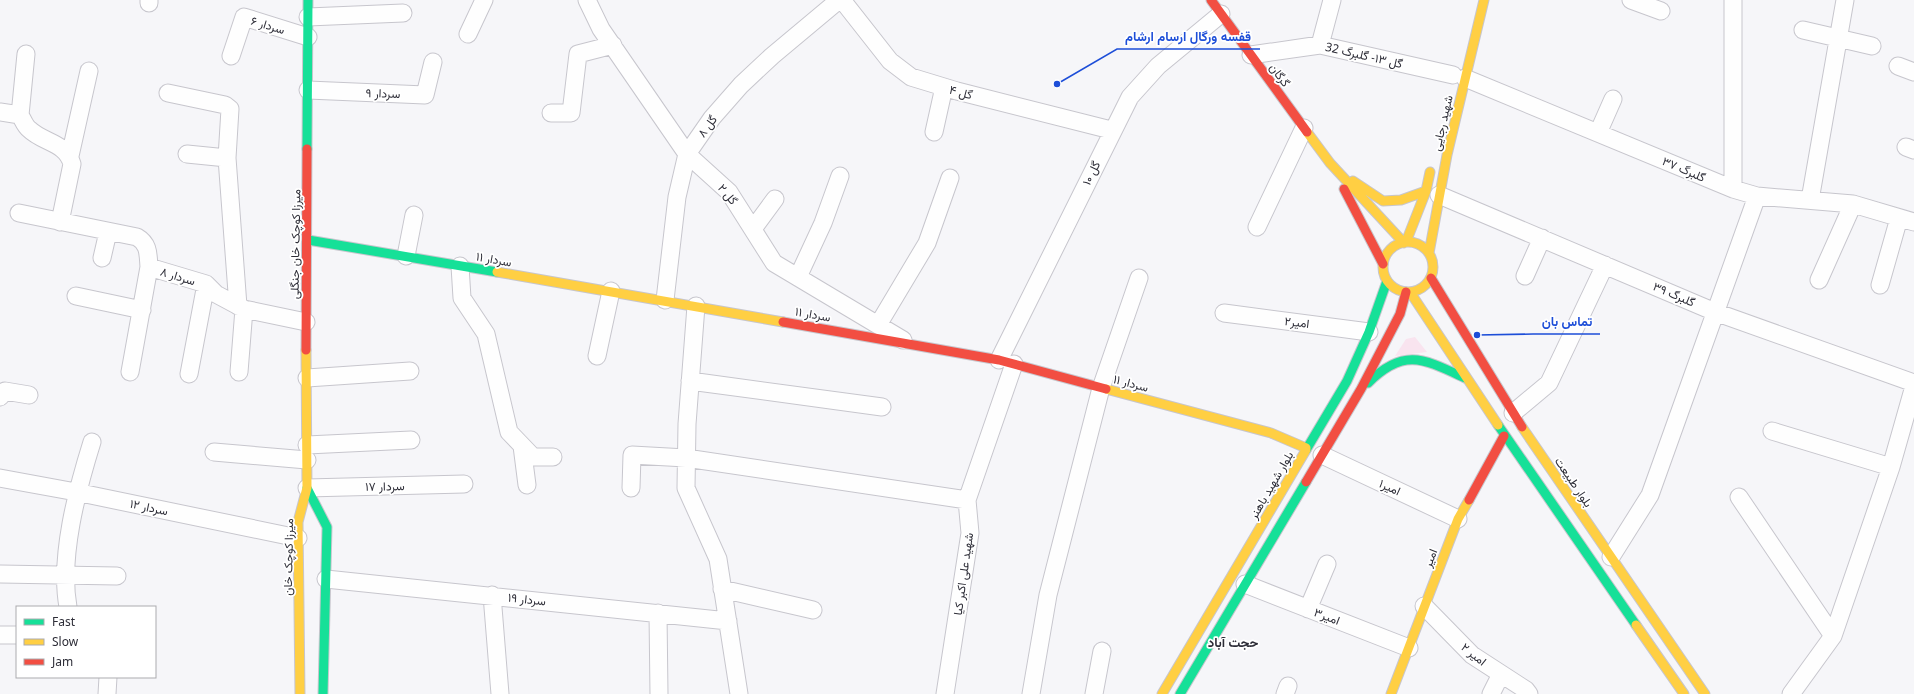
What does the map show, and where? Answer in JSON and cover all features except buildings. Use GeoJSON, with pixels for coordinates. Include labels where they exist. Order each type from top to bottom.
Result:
{"type":"FeatureCollection","features":[{"type":"Feature","properties":{"kind":"main road","name":"میرزا کوچک خان جنگلی"},"geometry":{"type":"LineString","coordinates":[[307,488],[306,322],[308,240],[308,0]]}},
{"type":"Feature","properties":{"kind":"main road","name":"گرگان"},"geometry":{"type":"LineString","coordinates":[[1211,0],[1330,163]]}},
{"type":"Feature","properties":{"kind":"main road","name":"شهید رجایی"},"geometry":{"type":"LineString","coordinates":[[1405,242],[1432,193],[1456,76],[1484,0]]}},
{"type":"Feature","properties":{"kind":"main road","name":"شهید رجایی"},"geometry":{"type":"LineString","coordinates":[[1429,253],[1433,160]]}},
{"type":"Feature","properties":{"kind":"main road"},"geometry":{"type":"LineString","coordinates":[[1330,163],[1363,189],[1383,201],[1401,200],[1432,193]]}},
{"type":"Feature","properties":{"kind":"main road"},"geometry":{"type":"LineString","coordinates":[[1330,163],[1405,242],[1423,247],[1429,253],[1433,270],[1431,278],[1426,285],[1418,290],[1408,292],[1394,287],[1387,281],[1383,264],[1330,163]]}},
{"type":"Feature","properties":{"kind":"main road","name":"سردار ۱۱"},"geometry":{"type":"LineString","coordinates":[[308,240],[665,300],[1006,362],[1271,434],[1314,451]]}},
{"type":"Feature","properties":{"kind":"main road"},"geometry":{"type":"LineString","coordinates":[[1383,264],[1391,249],[1405,242]]}},
{"type":"Feature","properties":{"kind":"main road","name":"بلوار طبیعت"},"geometry":{"type":"LineString","coordinates":[[1431,278],[1513,412],[1705,694]]}},
{"type":"Feature","properties":{"kind":"main road","name":"بلوار شهید باهنر"},"geometry":{"type":"LineString","coordinates":[[1180,694],[1245,584],[1314,451],[1369,332],[1387,281]]}},
{"type":"Feature","properties":{"kind":"main road"},"geometry":{"type":"LineString","coordinates":[[1408,292],[1504,436],[1684,694]]}},
{"type":"Feature","properties":{"kind":"main road","name":"بلوار شهید باهنر"},"geometry":{"type":"LineString","coordinates":[[1162,694],[1314,451],[1361,389],[1400,314],[1408,292]]}},
{"type":"Feature","properties":{"kind":"main road"},"geometry":{"type":"LineString","coordinates":[[1361,389],[1388,366],[1404,360],[1421,358],[1465,378]]}},
{"type":"Feature","properties":{"kind":"main road","name":"امیر"},"geometry":{"type":"LineString","coordinates":[[1391,694],[1458,519],[1504,436]]}},
{"type":"Feature","properties":{"kind":"main road"},"geometry":{"type":"LineString","coordinates":[[307,488],[327,527],[323,694]]}},
{"type":"Feature","properties":{"kind":"main road","name":"میرزا کوچک خان"},"geometry":{"type":"LineString","coordinates":[[300,694],[298,522],[307,488]]}},
{"type":"Feature","properties":{"kind":"main road"},"geometry":{"type":"LineString","coordinates":[[299,651],[324,649]]}},
{"type":"Feature","properties":{"kind":"street"},"geometry":{"type":"LineString","coordinates":[[468,34],[484,0]]}},
{"type":"Feature","properties":{"kind":"street","name":"گل ۲"},"geometry":{"type":"LineString","coordinates":[[587,0],[601,29],[687,154],[729,192],[774,263],[910,344]]}},
{"type":"Feature","properties":{"kind":"street","name":"گل ۸"},"geometry":{"type":"LineString","coordinates":[[665,300],[677,197],[687,154],[712,118],[741,86],[772,56],[839,0]]}},
{"type":"Feature","properties":{"kind":"street","name":"گل ۴"},"geometry":{"type":"LineString","coordinates":[[842,0],[890,61],[911,77],[944,87],[1112,130]]}},
{"type":"Feature","properties":{"kind":"street"},"geometry":{"type":"LineString","coordinates":[[1320,45],[1332,0]]}},
{"type":"Feature","properties":{"kind":"street"},"geometry":{"type":"LineString","coordinates":[[1631,0],[1660,11]]}},
{"type":"Feature","properties":{"kind":"street"},"geometry":{"type":"LineString","coordinates":[[1733,0],[1733,189]]}},
{"type":"Feature","properties":{"kind":"street"},"geometry":{"type":"LineString","coordinates":[[1810,200],[1837,37],[1845,0]]}},
{"type":"Feature","properties":{"kind":"street"},"geometry":{"type":"LineString","coordinates":[[308,17],[403,13]]}},
{"type":"Feature","properties":{"kind":"street","name":"گل ۱۰"},"geometry":{"type":"LineString","coordinates":[[1006,362],[1041,278],[1112,130],[1130,97],[1158,66],[1220,14]]}},
{"type":"Feature","properties":{"kind":"street","name":"سردار ۶"},"geometry":{"type":"LineString","coordinates":[[231,56],[244,17],[308,36]]}},
{"type":"Feature","properties":{"kind":"street"},"geometry":{"type":"LineString","coordinates":[[1803,30],[1872,46]]}},
{"type":"Feature","properties":{"kind":"street"},"geometry":{"type":"LineString","coordinates":[[551,113],[571,113],[578,54],[612,45]]}},
{"type":"Feature","properties":{"kind":"street","name":"گل ۱۳- گلبرگ 32"},"geometry":{"type":"LineString","coordinates":[[1251,55],[1320,45],[1456,76]]}},
{"type":"Feature","properties":{"kind":"street"},"geometry":{"type":"LineString","coordinates":[[26,54],[20,116],[29,129],[62,148],[70,156]]}},
{"type":"Feature","properties":{"kind":"street","name":"سردار ۹"},"geometry":{"type":"LineString","coordinates":[[308,90],[425,95],[432,62]]}},
{"type":"Feature","properties":{"kind":"street"},"geometry":{"type":"LineString","coordinates":[[1898,66],[1914,72]]}},
{"type":"Feature","properties":{"kind":"street"},"geometry":{"type":"LineString","coordinates":[[60,222],[72,164],[70,156],[89,71]]}},
{"type":"Feature","properties":{"kind":"street","name":"گلبرگ ۳۷"},"geometry":{"type":"LineString","coordinates":[[1456,76],[1733,189],[1757,196],[1853,204],[1907,220]]}},
{"type":"Feature","properties":{"kind":"street"},"geometry":{"type":"LineString","coordinates":[[934,132],[944,87]]}},
{"type":"Feature","properties":{"kind":"street"},"geometry":{"type":"LineString","coordinates":[[168,92],[228,106],[230,109],[227,158],[241,308],[239,372]]}},
{"type":"Feature","properties":{"kind":"street"},"geometry":{"type":"LineString","coordinates":[[1598,133],[1613,99]]}},
{"type":"Feature","properties":{"kind":"street"},"geometry":{"type":"LineString","coordinates":[[0,112],[20,116]]}},
{"type":"Feature","properties":{"kind":"street"},"geometry":{"type":"LineString","coordinates":[[1257,227],[1304,128]]}},
{"type":"Feature","properties":{"kind":"street"},"geometry":{"type":"LineString","coordinates":[[187,154],[227,158]]}},
{"type":"Feature","properties":{"kind":"street"},"geometry":{"type":"LineString","coordinates":[[798,277],[823,223],[840,176]]}},
{"type":"Feature","properties":{"kind":"street"},"geometry":{"type":"LineString","coordinates":[[878,325],[927,243],[950,178]]}},
{"type":"Feature","properties":{"kind":"street","name":"گلبرگ ۳۹"},"geometry":{"type":"LineString","coordinates":[[1432,193],[1715,312],[1914,383]]}},
{"type":"Feature","properties":{"kind":"street"},"geometry":{"type":"LineString","coordinates":[[1611,557],[1650,495],[1757,196]]}},
{"type":"Feature","properties":{"kind":"street"},"geometry":{"type":"LineString","coordinates":[[753,229],[775,199]]}},
{"type":"Feature","properties":{"kind":"street"},"geometry":{"type":"LineString","coordinates":[[1819,280],[1853,204]]}},
{"type":"Feature","properties":{"kind":"street","name":"سردار ۸"},"geometry":{"type":"LineString","coordinates":[[19,213],[137,237],[143,241],[147,247],[149,267],[206,284],[216,294],[241,308],[306,322]]}},
{"type":"Feature","properties":{"kind":"street"},"geometry":{"type":"LineString","coordinates":[[406,256],[414,215]]}},
{"type":"Feature","properties":{"kind":"street"},"geometry":{"type":"LineString","coordinates":[[1880,284],[1907,220]]}},
{"type":"Feature","properties":{"kind":"street"},"geometry":{"type":"LineString","coordinates":[[102,258],[108,232]]}},
{"type":"Feature","properties":{"kind":"street"},"geometry":{"type":"LineString","coordinates":[[1525,276],[1542,238]]}},
{"type":"Feature","properties":{"kind":"street"},"geometry":{"type":"LineString","coordinates":[[1513,412],[1549,383],[1605,265]]}},
{"type":"Feature","properties":{"kind":"street"},"geometry":{"type":"LineString","coordinates":[[460,266],[462,298],[486,334],[509,432],[533,457],[553,457]]}},
{"type":"Feature","properties":{"kind":"street"},"geometry":{"type":"LineString","coordinates":[[130,372],[149,267]]}},
{"type":"Feature","properties":{"kind":"street"},"geometry":{"type":"LineString","coordinates":[[1031,694],[1048,596],[1101,388],[1139,278]]}},
{"type":"Feature","properties":{"kind":"street"},"geometry":{"type":"LineString","coordinates":[[189,374],[206,284]]}},
{"type":"Feature","properties":{"kind":"street"},"geometry":{"type":"LineString","coordinates":[[597,356],[611,291]]}},
{"type":"Feature","properties":{"kind":"street"},"geometry":{"type":"LineString","coordinates":[[76,296],[142,310]]}},
{"type":"Feature","properties":{"kind":"street"},"geometry":{"type":"LineString","coordinates":[[696,306],[687,424],[686,488],[718,559],[739,694]]}},
{"type":"Feature","properties":{"kind":"street","name":"امیر۲"},"geometry":{"type":"LineString","coordinates":[[1224,313],[1369,332]]}},
{"type":"Feature","properties":{"kind":"street","name":"شهید علی اکبر کیا"},"geometry":{"type":"LineString","coordinates":[[946,694],[970,533],[967,500],[1006,362]]}},
{"type":"Feature","properties":{"kind":"street"},"geometry":{"type":"LineString","coordinates":[[307,378],[410,371]]}},
{"type":"Feature","properties":{"kind":"street"},"geometry":{"type":"LineString","coordinates":[[690,380],[882,407]]}},
{"type":"Feature","properties":{"kind":"street"},"geometry":{"type":"LineString","coordinates":[[1791,694],[1833,636],[1891,467],[1914,386]]}},
{"type":"Feature","properties":{"kind":"street"},"geometry":{"type":"LineString","coordinates":[[0,397],[5,391],[29,395]]}},
{"type":"Feature","properties":{"kind":"street"},"geometry":{"type":"LineString","coordinates":[[1772,431],[1891,467]]}},
{"type":"Feature","properties":{"kind":"street"},"geometry":{"type":"LineString","coordinates":[[214,452],[307,453],[411,440]]}},
{"type":"Feature","properties":{"kind":"street"},"geometry":{"type":"LineString","coordinates":[[68,606],[65,589],[66,574],[76,492],[92,442]]}},
{"type":"Feature","properties":{"kind":"street"},"geometry":{"type":"LineString","coordinates":[[522,446],[527,485]]}},
{"type":"Feature","properties":{"kind":"street","name":"امیر۱"},"geometry":{"type":"LineString","coordinates":[[1314,451],[1458,519]]}},
{"type":"Feature","properties":{"kind":"street"},"geometry":{"type":"LineString","coordinates":[[631,488],[632,455],[686,458],[967,500]]}},
{"type":"Feature","properties":{"kind":"street","name":"سردار ۱۲"},"geometry":{"type":"LineString","coordinates":[[0,478],[76,492],[298,538]]}},
{"type":"Feature","properties":{"kind":"street","name":"سردار ۱۷"},"geometry":{"type":"LineString","coordinates":[[307,488],[464,484]]}},
{"type":"Feature","properties":{"kind":"street"},"geometry":{"type":"LineString","coordinates":[[1740,497],[1833,636]]}},
{"type":"Feature","properties":{"kind":"street"},"geometry":{"type":"LineString","coordinates":[[1308,608],[1327,564]]}},
{"type":"Feature","properties":{"kind":"street"},"geometry":{"type":"LineString","coordinates":[[0,574],[117,576]]}},
{"type":"Feature","properties":{"kind":"street","name":"سردار ۱۹"},"geometry":{"type":"LineString","coordinates":[[326,579],[492,595],[728,621]]}},
{"type":"Feature","properties":{"kind":"street","name":"امیر۳"},"geometry":{"type":"LineString","coordinates":[[1245,584],[1409,648]]}},
{"type":"Feature","properties":{"kind":"street"},"geometry":{"type":"LineString","coordinates":[[722,589],[813,610]]}},
{"type":"Feature","properties":{"kind":"street"},"geometry":{"type":"LineString","coordinates":[[492,595],[500,694]]}},
{"type":"Feature","properties":{"kind":"street","name":"امیر ۲"},"geometry":{"type":"LineString","coordinates":[[1424,606],[1472,655],[1526,690],[1529,694]]}},
{"type":"Feature","properties":{"kind":"street"},"geometry":{"type":"LineString","coordinates":[[658,613],[659,694]]}},
{"type":"Feature","properties":{"kind":"street"},"geometry":{"type":"LineString","coordinates":[[0,635],[16,635]]}},
{"type":"Feature","properties":{"kind":"street"},"geometry":{"type":"LineString","coordinates":[[1094,694],[1102,651]]}},
{"type":"Feature","properties":{"kind":"street"},"geometry":{"type":"LineString","coordinates":[[1491,694],[1501,674]]}},
{"type":"Feature","properties":{"kind":"street"},"geometry":{"type":"LineString","coordinates":[[107,694],[108,678]]}},
{"type":"Feature","properties":{"kind":"shaded area"},"geometry":{"type":"Polygon","coordinates":[[[1415,337],[1427,352],[1395,356],[1406,339],[1415,337]]]}},
{"type":"Feature","properties":{"kind":"traffic: fast"},"geometry":{"type":"LineString","coordinates":[[307,149],[308,0]]}},
{"type":"Feature","properties":{"kind":"traffic: fast"},"geometry":{"type":"LineString","coordinates":[[308,240],[497,272]]}},
{"type":"Feature","properties":{"kind":"traffic: fast"},"geometry":{"type":"LineString","coordinates":[[1306,450],[1347,381],[1369,332],[1387,281]]}},
{"type":"Feature","properties":{"kind":"traffic: fast"},"geometry":{"type":"LineString","coordinates":[[1368,383],[1393,364],[1415,360],[1438,366],[1465,378]]}},
{"type":"Feature","properties":{"kind":"traffic: fast"},"geometry":{"type":"LineString","coordinates":[[1498,425],[1636,625]]}},
{"type":"Feature","properties":{"kind":"traffic: fast"},"geometry":{"type":"LineString","coordinates":[[1180,694],[1306,482]]}},
{"type":"Feature","properties":{"kind":"traffic: fast"},"geometry":{"type":"LineString","coordinates":[[307,488],[327,527],[323,694]]}},
{"type":"Feature","properties":{"kind":"traffic: slow"},"geometry":{"type":"LineString","coordinates":[[1429,253],[1447,155],[1484,0]]}},
{"type":"Feature","properties":{"kind":"traffic: slow"},"geometry":{"type":"LineString","coordinates":[[1307,132],[1330,163],[1404,243]]}},
{"type":"Feature","properties":{"kind":"traffic: slow"},"geometry":{"type":"LineString","coordinates":[[1406,242],[1426,191],[1430,172]]}},
{"type":"Feature","properties":{"kind":"traffic: slow"},"geometry":{"type":"LineString","coordinates":[[1353,181],[1383,201],[1401,200],[1426,191]]}},
{"type":"Feature","properties":{"kind":"traffic: slow"},"geometry":{"type":"LineString","coordinates":[[1408,242],[1422,246],[1429,253],[1433,267],[1429,281],[1422,288],[1408,292],[1394,288],[1387,281],[1383,267],[1387,253],[1394,246],[1408,242]]}},
{"type":"Feature","properties":{"kind":"traffic: slow"},"geometry":{"type":"LineString","coordinates":[[497,272],[783,322]]}},
{"type":"Feature","properties":{"kind":"traffic: slow"},"geometry":{"type":"LineString","coordinates":[[1410,292],[1498,425]]}},
{"type":"Feature","properties":{"kind":"traffic: slow"},"geometry":{"type":"LineString","coordinates":[[300,694],[298,522],[307,488],[306,350]]}},
{"type":"Feature","properties":{"kind":"traffic: slow"},"geometry":{"type":"LineString","coordinates":[[1106,389],[1271,433],[1306,448]]}},
{"type":"Feature","properties":{"kind":"traffic: slow"},"geometry":{"type":"LineString","coordinates":[[1522,427],[1705,694]]}},
{"type":"Feature","properties":{"kind":"traffic: slow"},"geometry":{"type":"LineString","coordinates":[[1162,694],[1306,450]]}},
{"type":"Feature","properties":{"kind":"traffic: slow"},"geometry":{"type":"LineString","coordinates":[[1391,694],[1458,519],[1469,500]]}},
{"type":"Feature","properties":{"kind":"traffic: slow"},"geometry":{"type":"LineString","coordinates":[[1636,625],[1684,694]]}},
{"type":"Feature","properties":{"kind":"traffic: jam"},"geometry":{"type":"LineString","coordinates":[[1211,0],[1307,132]]}},
{"type":"Feature","properties":{"kind":"traffic: jam"},"geometry":{"type":"LineString","coordinates":[[306,350],[307,149]]}},
{"type":"Feature","properties":{"kind":"traffic: jam"},"geometry":{"type":"LineString","coordinates":[[1344,189],[1383,264]]}},
{"type":"Feature","properties":{"kind":"traffic: jam"},"geometry":{"type":"LineString","coordinates":[[1431,278],[1522,427]]}},
{"type":"Feature","properties":{"kind":"traffic: jam"},"geometry":{"type":"LineString","coordinates":[[1306,482],[1361,389],[1400,314],[1406,292]]}},
{"type":"Feature","properties":{"kind":"traffic: jam"},"geometry":{"type":"LineString","coordinates":[[783,322],[999,360],[1106,389]]}},
{"type":"Feature","properties":{"kind":"traffic: jam"},"geometry":{"type":"LineString","coordinates":[[1469,500],[1504,436]]}},
{"type":"Feature","properties":{"kind":"place","name":"قفسه ورگال ارسام ارشام"},"geometry":{"type":"Point","coordinates":[1057,84]}},
{"type":"Feature","properties":{"kind":"place","name":"تماس بان"},"geometry":{"type":"Point","coordinates":[1477,335]}},
{"type":"Feature","properties":{"kind":"district","name":"حجت آباد"},"geometry":{"type":"Point","coordinates":[1233,642]}}]}
